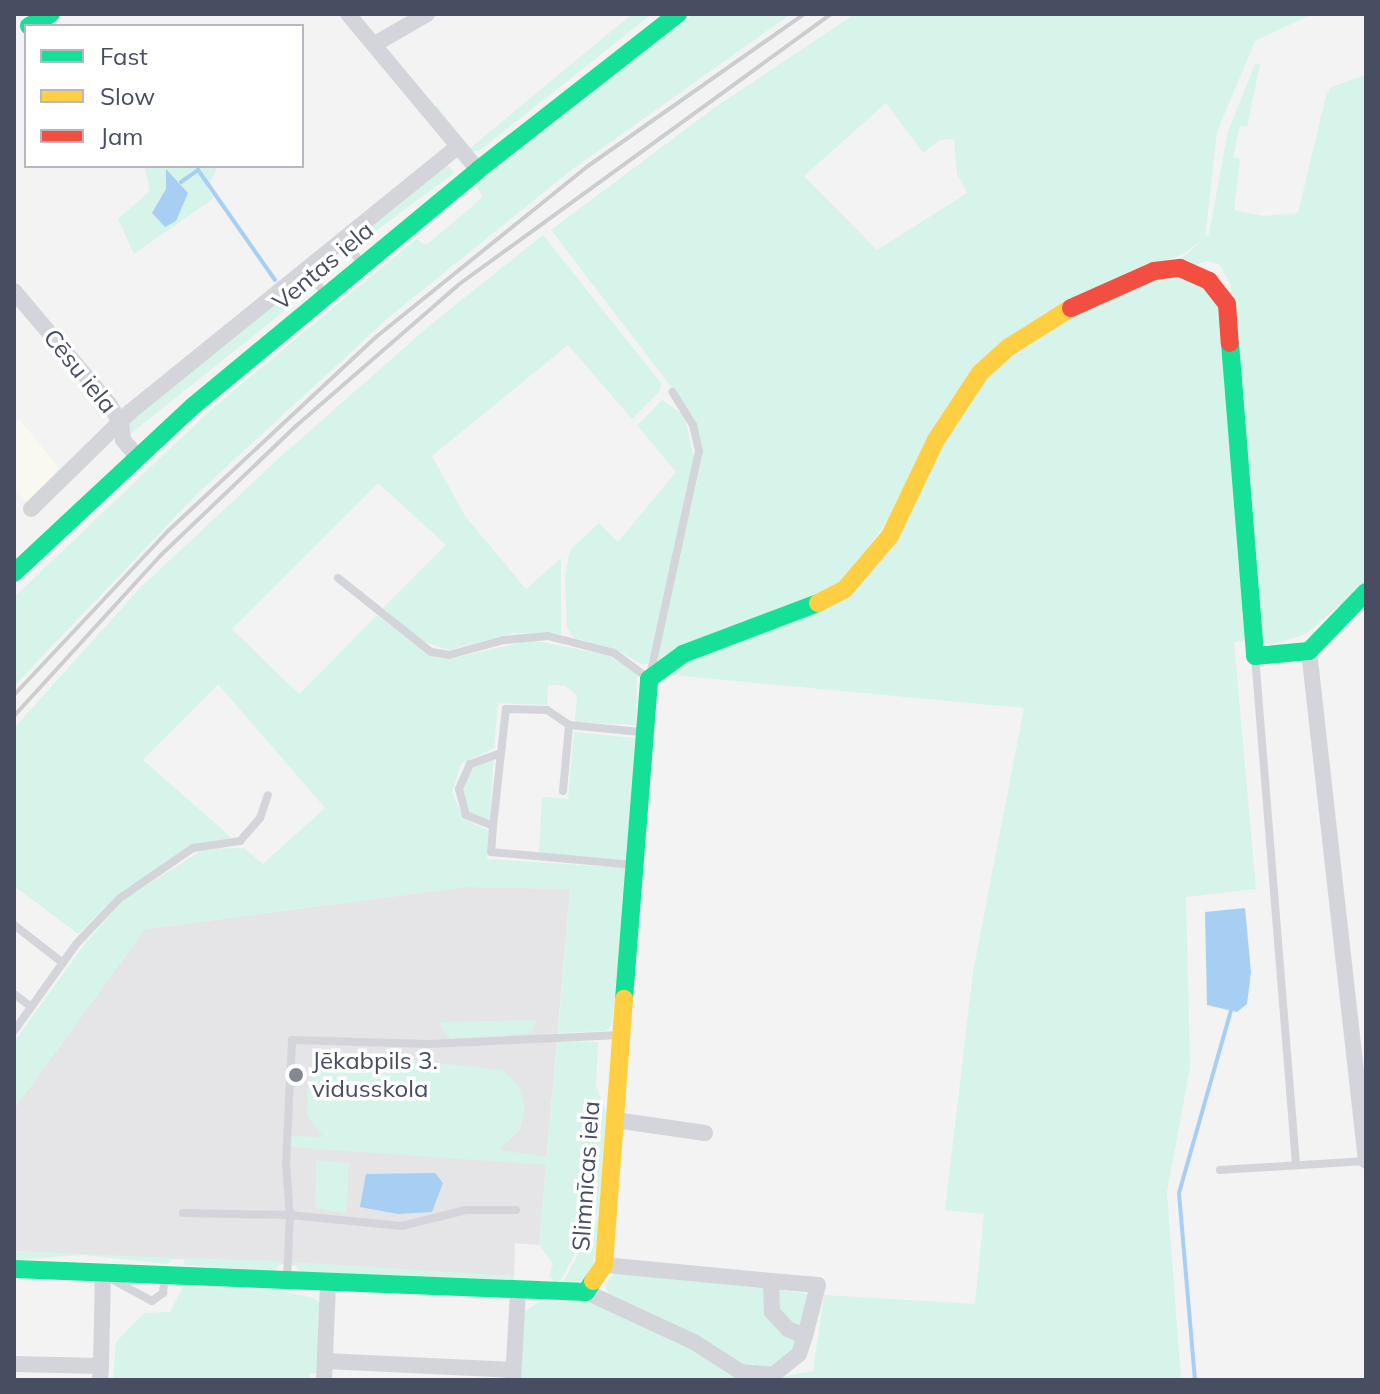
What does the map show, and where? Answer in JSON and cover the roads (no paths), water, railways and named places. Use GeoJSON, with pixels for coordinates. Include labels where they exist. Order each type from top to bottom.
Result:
{"type":"FeatureCollection","features":[{"type":"Feature","properties":{"kind":"main road"},"geometry":{"type":"LineString","coordinates":[[33,24],[51,14]]}},
{"type":"Feature","properties":{"kind":"main road","name":"Ventas iela"},"geometry":{"type":"LineString","coordinates":[[14,573],[136,455],[326,295],[478,170],[678,14]]}},
{"type":"Feature","properties":{"kind":"main road"},"geometry":{"type":"LineString","coordinates":[[649,679],[683,654],[791,617],[845,589],[890,536],[936,440],[980,373],[1061,312],[1154,271],[1180,268],[1199,275],[1227,304],[1255,656],[1309,651],[1366,592]]}},
{"type":"Feature","properties":{"kind":"main road","name":"Slimnīcas iela"},"geometry":{"type":"LineString","coordinates":[[586,1292],[604,1265],[635,865],[642,732],[649,679]]}},
{"type":"Feature","properties":{"kind":"main road"},"geometry":{"type":"LineString","coordinates":[[14,1269],[518,1293],[586,1292]]}},
{"type":"Feature","properties":{"kind":"street"},"geometry":{"type":"LineString","coordinates":[[348,14],[478,170]]}},
{"type":"Feature","properties":{"kind":"street"},"geometry":{"type":"LineString","coordinates":[[375,44],[427,14]]}},
{"type":"Feature","properties":{"kind":"street"},"geometry":{"type":"LineString","coordinates":[[31,509],[121,423],[341,237],[458,146]]}},
{"type":"Feature","properties":{"kind":"street","name":"Cēsu iela"},"geometry":{"type":"LineString","coordinates":[[14,291],[121,423],[123,440],[136,455]]}},
{"type":"Feature","properties":{"kind":"street"},"geometry":{"type":"LineString","coordinates":[[1309,651],[1366,1161]]}},
{"type":"Feature","properties":{"kind":"street"},"geometry":{"type":"LineString","coordinates":[[615,1120],[705,1133]]}},
{"type":"Feature","properties":{"kind":"street"},"geometry":{"type":"LineString","coordinates":[[586,1292],[694,1342],[745,1376],[757,1376],[788,1368],[805,1336],[818,1285],[604,1265]]}},
{"type":"Feature","properties":{"kind":"street"},"geometry":{"type":"LineString","coordinates":[[14,1364],[100,1373],[103,1272]]}},
{"type":"Feature","properties":{"kind":"street"},"geometry":{"type":"LineString","coordinates":[[771,1281],[772,1312],[788,1329],[805,1336]]}},
{"type":"Feature","properties":{"kind":"street"},"geometry":{"type":"LineString","coordinates":[[324,1380],[328,1283]]}},
{"type":"Feature","properties":{"kind":"street"},"geometry":{"type":"LineString","coordinates":[[325,1361],[513,1375],[518,1293]]}},
{"type":"Feature","properties":{"kind":"lane"},"geometry":{"type":"LineString","coordinates":[[341,237],[363,264]]}},
{"type":"Feature","properties":{"kind":"lane"},"geometry":{"type":"LineString","coordinates":[[304,268],[326,295]]}},
{"type":"Feature","properties":{"kind":"lane"},"geometry":{"type":"LineString","coordinates":[[338,578],[431,652],[449,655],[504,640],[548,636],[614,653],[649,679],[699,451],[693,425],[672,392]]}},
{"type":"Feature","properties":{"kind":"lane"},"geometry":{"type":"LineString","coordinates":[[1255,656],[1296,1165]]}},
{"type":"Feature","properties":{"kind":"lane"},"geometry":{"type":"LineString","coordinates":[[635,865],[491,852],[498,754],[506,709],[547,710],[569,725],[642,732]]}},
{"type":"Feature","properties":{"kind":"lane"},"geometry":{"type":"LineString","coordinates":[[563,791],[569,725]]}},
{"type":"Feature","properties":{"kind":"lane"},"geometry":{"type":"LineString","coordinates":[[493,826],[466,815],[459,789],[470,764],[498,754]]}},
{"type":"Feature","properties":{"kind":"lane"},"geometry":{"type":"LineString","coordinates":[[14,1031],[63,963],[120,898],[193,848],[240,841],[260,818],[268,795]]}},
{"type":"Feature","properties":{"kind":"lane"},"geometry":{"type":"LineString","coordinates":[[14,925],[63,963]]}},
{"type":"Feature","properties":{"kind":"lane"},"geometry":{"type":"LineString","coordinates":[[14,994],[31,1007]]}},
{"type":"Feature","properties":{"kind":"lane"},"geometry":{"type":"LineString","coordinates":[[287,1281],[290,1215],[286,1164],[292,1040],[429,1044],[620,1035]]}},
{"type":"Feature","properties":{"kind":"lane"},"geometry":{"type":"LineString","coordinates":[[1220,1170],[1366,1161]]}},
{"type":"Feature","properties":{"kind":"lane"},"geometry":{"type":"LineString","coordinates":[[183,1213],[290,1215],[402,1226],[466,1210],[516,1210]]}},
{"type":"Feature","properties":{"kind":"lane"},"geometry":{"type":"LineString","coordinates":[[103,1272],[134,1295],[152,1301],[163,1293],[165,1275]]}},
{"type":"Feature","properties":{"kind":"water"},"geometry":{"type":"Polygon","coordinates":[[[166,169],[188,193],[176,221],[165,227],[152,213],[166,189],[166,169]]]}},
{"type":"Feature","properties":{"kind":"water"},"geometry":{"type":"Polygon","coordinates":[[[1245,908],[1251,972],[1247,1004],[1237,1012],[1207,1005],[1205,912],[1245,908]]]}},
{"type":"Feature","properties":{"kind":"water"},"geometry":{"type":"Polygon","coordinates":[[[435,1173],[443,1183],[432,1212],[398,1214],[360,1207],[366,1174],[435,1173]]]}},
{"type":"Feature","properties":{"kind":"waterway"},"geometry":{"type":"LineString","coordinates":[[181,182],[198,170],[275,280]]}},
{"type":"Feature","properties":{"kind":"waterway"},"geometry":{"type":"LineString","coordinates":[[1195,1380],[1179,1193],[1231,1010]]}},
{"type":"Feature","properties":{"kind":"railway"},"geometry":{"type":"LineString","coordinates":[[14,695],[169,530],[376,337],[588,166],[804,14]]}},
{"type":"Feature","properties":{"kind":"railway"},"geometry":{"type":"LineString","coordinates":[[14,716],[161,555],[296,426],[458,285],[831,14]]}},
{"type":"Feature","properties":{"kind":"place","name":"Jēkabpils 3. vidusskola"},"geometry":{"type":"Point","coordinates":[296,1075]}}]}
